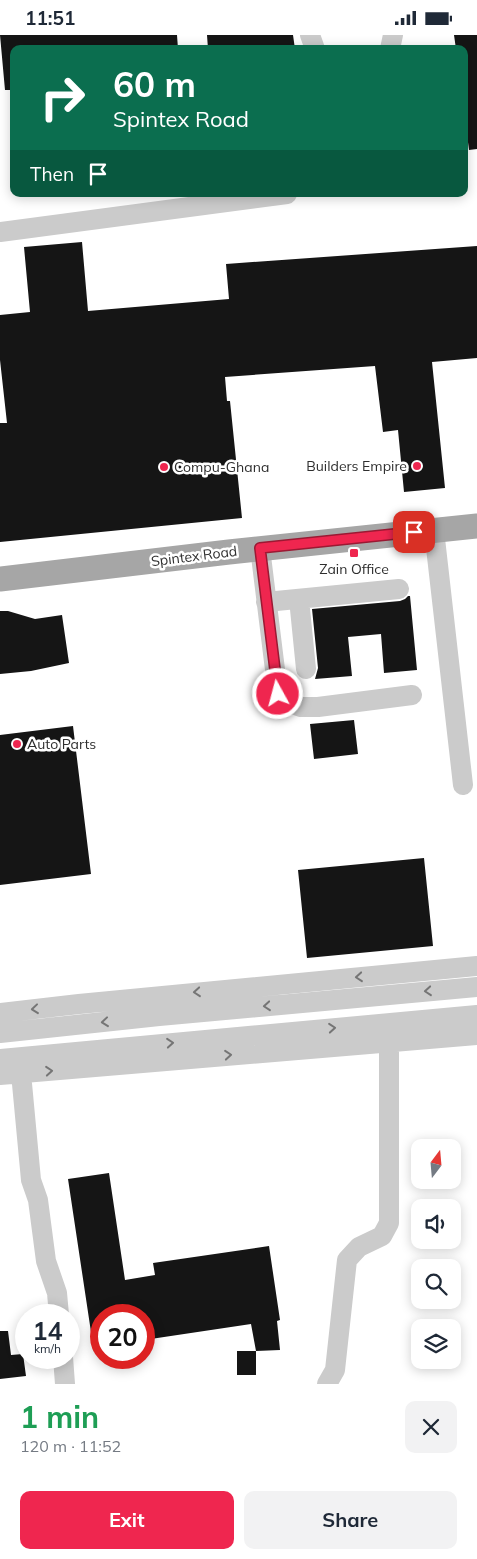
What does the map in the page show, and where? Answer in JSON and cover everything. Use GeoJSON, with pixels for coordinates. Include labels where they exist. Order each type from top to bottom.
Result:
{"type":"FeatureCollection","features":[{"type":"Feature","properties":{"kind":"main road","name":"Spintex Road"},"geometry":{"type":"LineString","coordinates":[[0,579],[260,548],[477,526]]}},
{"type":"Feature","properties":{"kind":"street"},"geometry":{"type":"LineString","coordinates":[[0,231],[264,197]]}},
{"type":"Feature","properties":{"kind":"street"},"geometry":{"type":"LineString","coordinates":[[434,530],[463,785]]}},
{"type":"Feature","properties":{"kind":"street"},"geometry":{"type":"LineString","coordinates":[[260,548],[278,694],[287,702],[301,707],[318,707],[412,695]]}},
{"type":"Feature","properties":{"kind":"street"},"geometry":{"type":"LineString","coordinates":[[266,602],[399,589]]}},
{"type":"Feature","properties":{"kind":"street"},"geometry":{"type":"LineString","coordinates":[[299,599],[306,669]]}},
{"type":"Feature","properties":{"kind":"street"},"geometry":{"type":"LineString","coordinates":[[0,1013],[477,967]]}},
{"type":"Feature","properties":{"kind":"street"},"geometry":{"type":"LineString","coordinates":[[0,1033],[159,1016],[477,987]]}},
{"type":"Feature","properties":{"kind":"street"},"geometry":{"type":"LineString","coordinates":[[0,1059],[477,1015]]}},
{"type":"Feature","properties":{"kind":"street"},"geometry":{"type":"LineString","coordinates":[[0,1075],[477,1035]]}},
{"type":"Feature","properties":{"kind":"street"},"geometry":{"type":"LineString","coordinates":[[327,1384],[335,1370],[347,1259],[359,1247],[382,1236],[389,1223],[389,1042]]}},
{"type":"Feature","properties":{"kind":"street"},"geometry":{"type":"LineString","coordinates":[[21,1073],[31,1180],[38,1200],[46,1261],[58,1304]]}},
{"type":"Feature","properties":{"kind":"street"},"geometry":{"type":"LineString","coordinates":[[64,1369],[65,1384]]}},
{"type":"Feature","properties":{"kind":"building"},"geometry":{"type":"Polygon","coordinates":[[[0,35],[177,35],[178,45],[10,45],[10,90],[5,90],[0,35]]]}},
{"type":"Feature","properties":{"kind":"building"},"geometry":{"type":"Polygon","coordinates":[[[207,35],[293,35],[294,45],[208,45],[207,35]]]}},
{"type":"Feature","properties":{"kind":"building"},"geometry":{"type":"Polygon","coordinates":[[[454,35],[477,35],[477,149],[469,150],[468,142],[468,45],[455,45],[454,35]]]}},
{"type":"Feature","properties":{"kind":"building"},"geometry":{"type":"Polygon","coordinates":[[[82,242],[88,311],[229,299],[226,264],[477,246],[477,358],[432,362],[445,488],[404,492],[398,430],[383,432],[375,366],[225,377],[227,401],[230,401],[242,518],[0,542],[0,423],[7,423],[0,360],[0,315],[30,312],[24,247],[82,242]]]}},
{"type":"Feature","properties":{"kind":"building"},"geometry":{"type":"Polygon","coordinates":[[[410,596],[417,670],[384,673],[381,634],[348,637],[352,676],[315,679],[318,668],[312,609],[400,601],[410,596]]]}},
{"type":"Feature","properties":{"kind":"building"},"geometry":{"type":"Polygon","coordinates":[[[0,611],[8,611],[35,619],[62,615],[69,663],[31,671],[0,674],[0,611]]]}},
{"type":"Feature","properties":{"kind":"building"},"geometry":{"type":"Polygon","coordinates":[[[354,720],[358,754],[314,759],[310,724],[354,720]]]}},
{"type":"Feature","properties":{"kind":"building"},"geometry":{"type":"Polygon","coordinates":[[[73,726],[91,874],[0,885],[0,735],[73,726]]]}},
{"type":"Feature","properties":{"kind":"building"},"geometry":{"type":"Polygon","coordinates":[[[424,858],[433,946],[307,958],[298,870],[424,858]]]}},
{"type":"Feature","properties":{"kind":"building"},"geometry":{"type":"Polygon","coordinates":[[[109,1173],[125,1280],[155,1275],[153,1263],[269,1246],[280,1320],[277,1321],[280,1350],[256,1351],[251,1324],[155,1338],[155,1304],[90,1304],[90,1325],[68,1179],[109,1173]]]}},
{"type":"Feature","properties":{"kind":"building"},"geometry":{"type":"Polygon","coordinates":[[[0,1331],[8,1331],[11,1355],[15,1355],[15,1369],[25,1369],[26,1376],[0,1379],[0,1331]]]}},
{"type":"Feature","properties":{"kind":"building"},"geometry":{"type":"Polygon","coordinates":[[[237,1351],[256,1351],[256,1375],[237,1375],[237,1351]]]}},
{"type":"Feature","properties":{"kind":"place","name":"Builders Empire"},"geometry":{"type":"Point","coordinates":[417,466]}},
{"type":"Feature","properties":{"kind":"place","name":"Compu-Ghana"},"geometry":{"type":"Point","coordinates":[164,467]}},
{"type":"Feature","properties":{"kind":"place","name":"Zain Office"},"geometry":{"type":"Point","coordinates":[354,553]}},
{"type":"Feature","properties":{"kind":"place","name":"Auto Parts"},"geometry":{"type":"Point","coordinates":[17,744]}},
{"type":"Feature","properties":{"kind":"route"},"geometry":{"type":"LineString","coordinates":[[278,694],[260,548],[414,532]]}}]}
